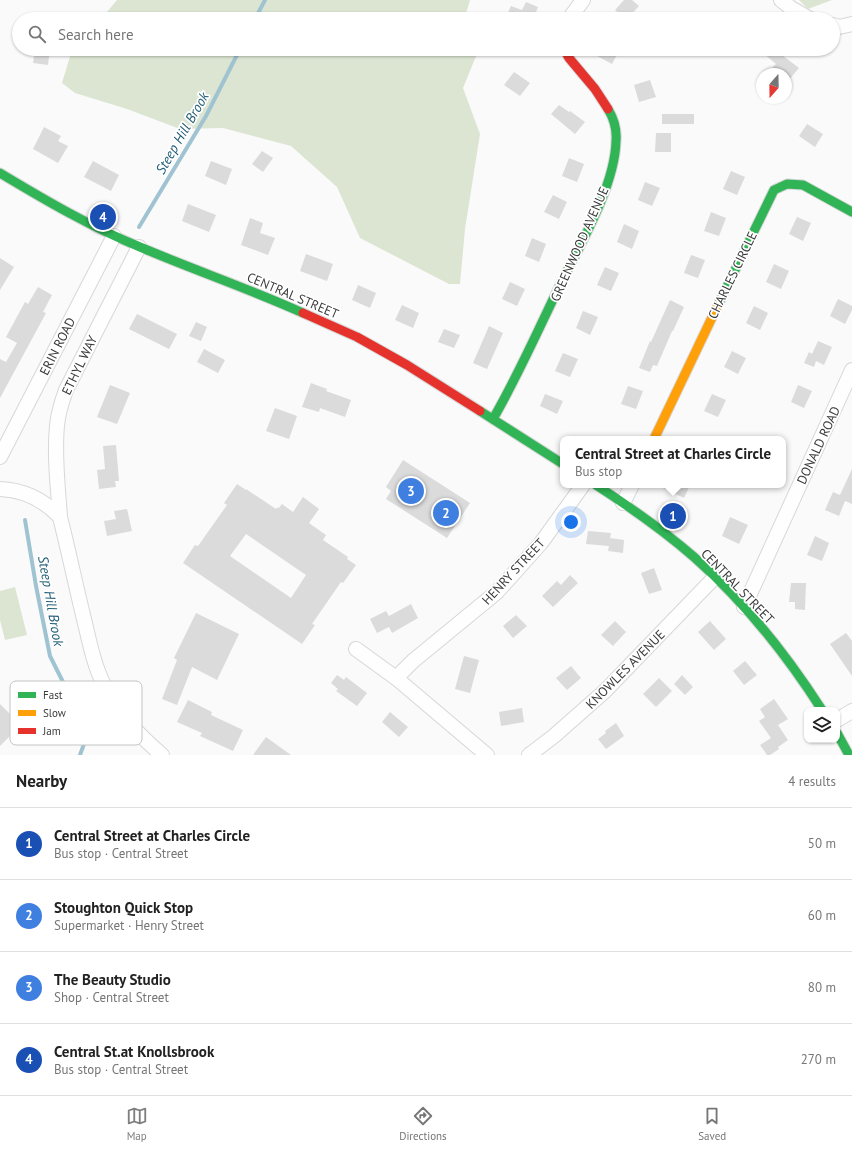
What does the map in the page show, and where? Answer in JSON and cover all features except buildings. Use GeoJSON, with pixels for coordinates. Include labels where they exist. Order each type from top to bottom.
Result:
{"type":"FeatureCollection","features":[{"type":"Feature","properties":{"kind":"main road","name":"GREENWOOD AVENUE"},"geometry":{"type":"LineString","coordinates":[[493,419],[510,390],[599,205],[616,148],[617,135],[615,122],[590,84],[568,56]]}},
{"type":"Feature","properties":{"kind":"main road","name":"CENTRAL STREET"},"geometry":{"type":"LineString","coordinates":[[0,173],[66,212],[114,236],[279,302],[357,337],[407,365],[560,462]]}},
{"type":"Feature","properties":{"kind":"main road","name":"CHARLES CIRCLE"},"geometry":{"type":"LineString","coordinates":[[655,436],[774,190],[783,184],[795,183],[802,185],[852,212]]}},
{"type":"Feature","properties":{"kind":"main road","name":"CENTRAL STREET"},"geometry":{"type":"LineString","coordinates":[[600,488],[623,503],[687,552],[715,577],[744,607],[781,651],[820,707]]}},
{"type":"Feature","properties":{"kind":"main road"},"geometry":{"type":"LineString","coordinates":[[840,738],[849,755]]}},
{"type":"Feature","properties":{"kind":"street"},"geometry":{"type":"LineString","coordinates":[[574,12],[583,0]]}},
{"type":"Feature","properties":{"kind":"street"},"geometry":{"type":"LineString","coordinates":[[782,0],[798,12]]}},
{"type":"Feature","properties":{"kind":"street"},"geometry":{"type":"LineString","coordinates":[[840,27],[852,24]]}},
{"type":"Feature","properties":{"kind":"street","name":"ERIN ROAD"},"geometry":{"type":"LineString","coordinates":[[0,457],[114,236]]}},
{"type":"Feature","properties":{"kind":"street","name":"ETHYL WAY"},"geometry":{"type":"LineString","coordinates":[[103,681],[92,652],[60,517],[56,448],[57,425],[60,408],[66,390],[139,247]]}},
{"type":"Feature","properties":{"kind":"street","name":"DONALD ROAD"},"geometry":{"type":"LineString","coordinates":[[744,607],[852,370]]}},
{"type":"Feature","properties":{"kind":"street","name":"HENRY STREET"},"geometry":{"type":"LineString","coordinates":[[396,678],[413,661],[497,592],[541,543],[581,488]]}},
{"type":"Feature","properties":{"kind":"street"},"geometry":{"type":"LineString","coordinates":[[623,503],[630,488]]}},
{"type":"Feature","properties":{"kind":"street"},"geometry":{"type":"LineString","coordinates":[[0,489],[9,489],[28,494],[52,509],[60,517]]}},
{"type":"Feature","properties":{"kind":"street","name":"KNOWLES AVENUE"},"geometry":{"type":"LineString","coordinates":[[529,755],[569,723],[605,691],[715,577]]}},
{"type":"Feature","properties":{"kind":"street"},"geometry":{"type":"LineString","coordinates":[[356,649],[396,678],[487,755]]}},
{"type":"Feature","properties":{"kind":"street"},"geometry":{"type":"LineString","coordinates":[[840,718],[852,711]]}},
{"type":"Feature","properties":{"kind":"street","name":"ETHYL WAY"},"geometry":{"type":"LineString","coordinates":[[142,738],[162,755]]}},
{"type":"Feature","properties":{"kind":"green space"},"geometry":{"type":"Polygon","coordinates":[[[117,0],[470,0],[467,12],[107,12],[117,0]]]}},
{"type":"Feature","properties":{"kind":"green space"},"geometry":{"type":"Polygon","coordinates":[[[799,0],[832,0],[808,9],[799,0]]]}},
{"type":"Feature","properties":{"kind":"green space"},"geometry":{"type":"Polygon","coordinates":[[[70,56],[476,56],[463,88],[480,134],[465,229],[460,284],[449,284],[360,238],[337,187],[291,146],[223,128],[180,129],[127,109],[75,93],[62,83],[70,56]]]}},
{"type":"Feature","properties":{"kind":"green space"},"geometry":{"type":"Polygon","coordinates":[[[15,587],[27,635],[5,640],[0,620],[0,591],[15,587]]]}},
{"type":"Feature","properties":{"kind":"waterway","name":"Steep Hill Brook"},"geometry":{"type":"LineString","coordinates":[[259,12],[265,0]]}},
{"type":"Feature","properties":{"kind":"waterway","name":"Steep Hill Brook"},"geometry":{"type":"LineString","coordinates":[[139,227],[206,116],[236,56]]}},
{"type":"Feature","properties":{"kind":"waterway","name":"Steep Hill Brook"},"geometry":{"type":"LineString","coordinates":[[25,520],[50,656],[62,681]]}},
{"type":"Feature","properties":{"kind":"waterway","name":"Steep Hill Brook"},"geometry":{"type":"LineString","coordinates":[[80,755],[84,745]]}},
{"type":"Feature","properties":{"kind":"traffic: fast"},"geometry":{"type":"LineString","coordinates":[[493,419],[519,370],[586,234],[603,196],[610,177],[616,141],[615,125],[608,109]]}},
{"type":"Feature","properties":{"kind":"traffic: fast"},"geometry":{"type":"LineString","coordinates":[[0,173],[68,213],[104,231],[303,313]]}},
{"type":"Feature","properties":{"kind":"traffic: fast"},"geometry":{"type":"LineString","coordinates":[[718,305],[774,190],[787,184],[803,185],[852,212]]}},
{"type":"Feature","properties":{"kind":"traffic: fast"},"geometry":{"type":"LineString","coordinates":[[480,411],[560,462]]}},
{"type":"Feature","properties":{"kind":"traffic: fast"},"geometry":{"type":"LineString","coordinates":[[601,488],[658,528],[694,557],[712,574],[763,629],[794,669],[820,707]]}},
{"type":"Feature","properties":{"kind":"traffic: fast"},"geometry":{"type":"LineString","coordinates":[[840,738],[849,755]]}},
{"type":"Feature","properties":{"kind":"traffic: slow"},"geometry":{"type":"LineString","coordinates":[[655,436],[718,305]]}},
{"type":"Feature","properties":{"kind":"traffic: jam"},"geometry":{"type":"LineString","coordinates":[[568,56],[595,89],[608,109]]}},
{"type":"Feature","properties":{"kind":"traffic: jam"},"geometry":{"type":"LineString","coordinates":[[303,313],[357,337],[407,365],[480,411]]}},
{"type":"Feature","properties":{"kind":"place","name":"Central St.at Knollsbrook"},"geometry":{"type":"Point","coordinates":[103,217]}},
{"type":"Feature","properties":{"kind":"place","name":"The Beauty Studio"},"geometry":{"type":"Point","coordinates":[411,491]}},
{"type":"Feature","properties":{"kind":"place","name":"Stoughton Quick Stop"},"geometry":{"type":"Point","coordinates":[446,513]}},
{"type":"Feature","properties":{"kind":"place","name":"Central Street at Charles Circle"},"geometry":{"type":"Point","coordinates":[673,516]}}]}
